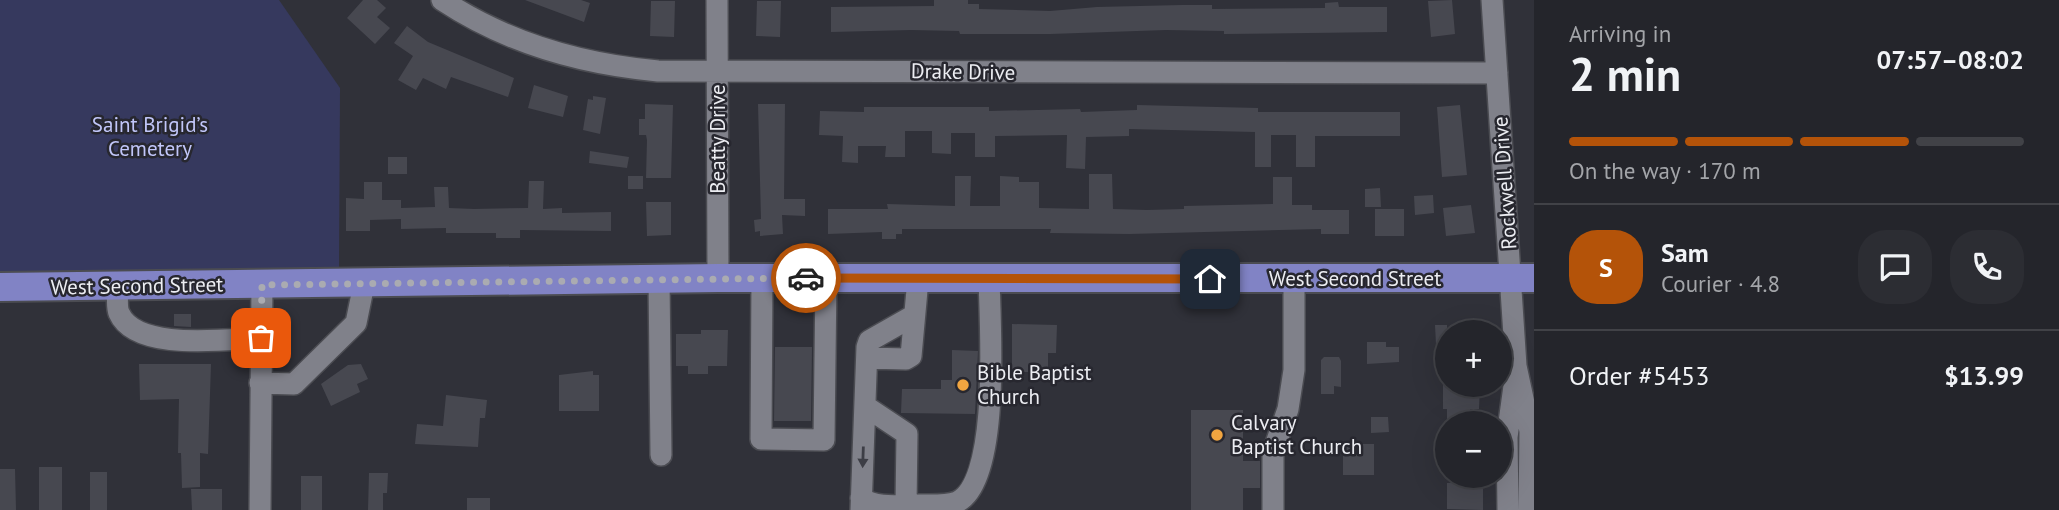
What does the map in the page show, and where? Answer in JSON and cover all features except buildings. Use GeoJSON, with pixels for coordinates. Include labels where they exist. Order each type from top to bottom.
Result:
{"type":"FeatureCollection","features":[{"type":"Feature","properties":{"kind":"main road","name":"West Second Street"},"geometry":{"type":"LineString","coordinates":[[0,287],[718,278],[1522,278]]}},
{"type":"Feature","properties":{"kind":"street","name":"Drake Drive"},"geometry":{"type":"LineString","coordinates":[[442,0],[478,21],[564,56],[621,68],[717,72],[1497,73]]}},
{"type":"Feature","properties":{"kind":"street","name":"Beatty Drive"},"geometry":{"type":"LineString","coordinates":[[717,0],[718,278]]}},
{"type":"Feature","properties":{"kind":"street","name":"Rockwell Drive"},"geometry":{"type":"LineString","coordinates":[[1492,0],[1497,73],[1522,278],[1516,366],[1507,437],[1508,510]]}},
{"type":"Feature","properties":{"kind":"street"},"geometry":{"type":"LineString","coordinates":[[762,278],[761,439],[824,440],[826,278]]}},
{"type":"Feature","properties":{"kind":"street"},"geometry":{"type":"LineString","coordinates":[[659,279],[662,455]]}},
{"type":"Feature","properties":{"kind":"street"},"geometry":{"type":"LineString","coordinates":[[867,358],[909,358],[918,279]]}},
{"type":"Feature","properties":{"kind":"street"},"geometry":{"type":"LineString","coordinates":[[913,316],[869,341],[861,504],[867,502],[894,507],[957,502],[971,489],[985,448],[990,393],[989,279]]}},
{"type":"Feature","properties":{"kind":"street"},"geometry":{"type":"LineString","coordinates":[[1273,510],[1273,452],[1288,410],[1294,370],[1294,279]]}},
{"type":"Feature","properties":{"kind":"street"},"geometry":{"type":"LineString","coordinates":[[260,383],[294,384],[356,323],[364,284]]}},
{"type":"Feature","properties":{"kind":"street"},"geometry":{"type":"LineString","coordinates":[[260,510],[262,285]]}},
{"type":"Feature","properties":{"kind":"street"},"geometry":{"type":"LineString","coordinates":[[118,286],[118,313],[133,330],[155,339],[261,338]]}},
{"type":"Feature","properties":{"kind":"street","name":"Rockwell Drive"},"geometry":{"type":"LineString","coordinates":[[1516,366],[1530,431],[1529,510]]}},
{"type":"Feature","properties":{"kind":"street"},"geometry":{"type":"LineString","coordinates":[[865,406],[907,434],[894,507]]}},
{"type":"Feature","properties":{"kind":"green space","name":"Saint Brigid’s Cemetery"},"geometry":{"type":"Polygon","coordinates":[[[0,0],[279,0],[340,88],[339,269],[0,276],[0,0]]]}},
{"type":"Feature","properties":{"kind":"way so far"},"geometry":{"type":"LineString","coordinates":[[261,338],[262,285],[806,278]]}},
{"type":"Feature","properties":{"kind":"place","name":"Bible Baptist Church"},"geometry":{"type":"Point","coordinates":[963,385]}},
{"type":"Feature","properties":{"kind":"place","name":"Calvary Baptist Church"},"geometry":{"type":"Point","coordinates":[1217,435]}},
{"type":"Feature","properties":{"kind":"route"},"geometry":{"type":"LineString","coordinates":[[806,278],[1210,279]]}}]}
